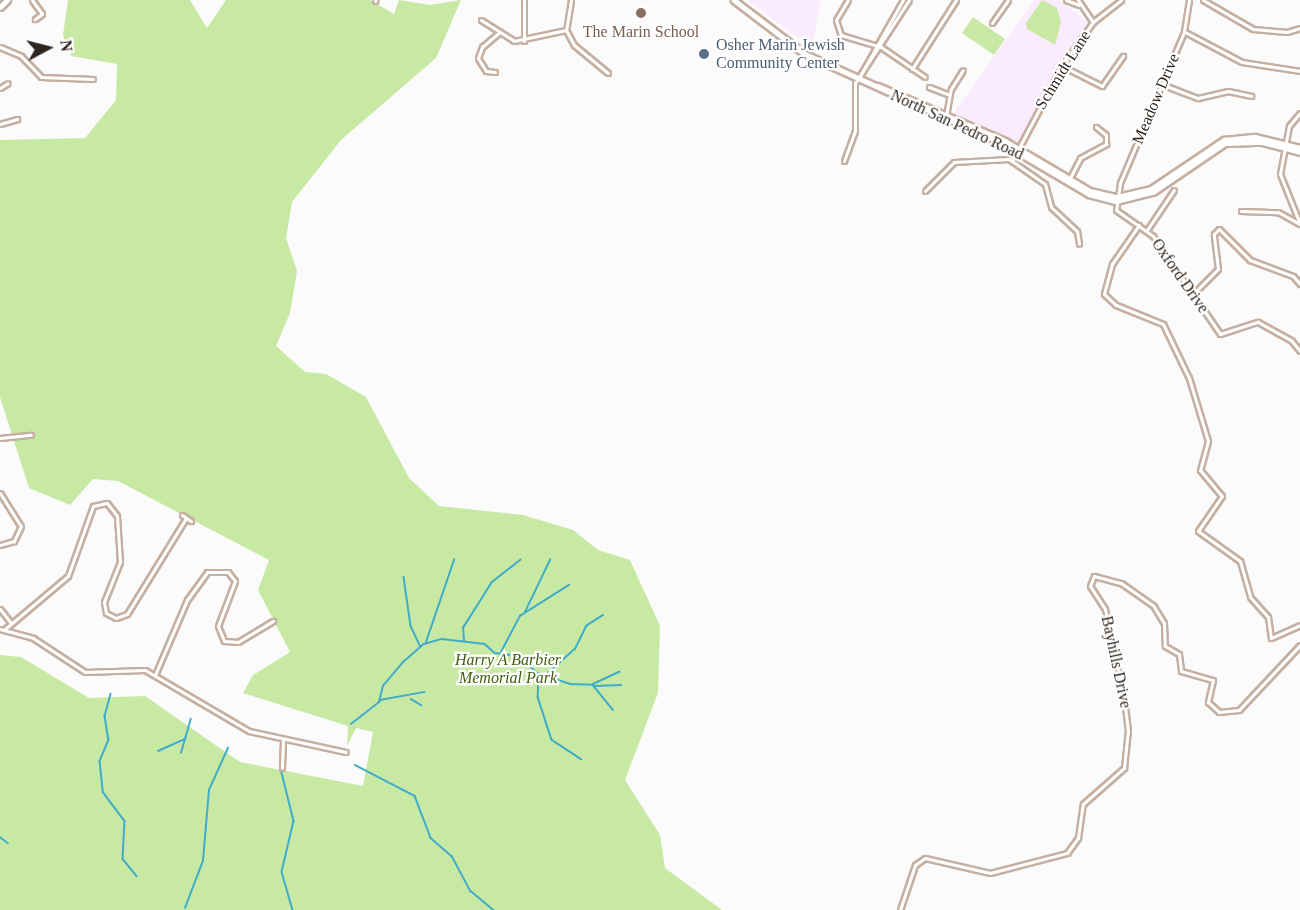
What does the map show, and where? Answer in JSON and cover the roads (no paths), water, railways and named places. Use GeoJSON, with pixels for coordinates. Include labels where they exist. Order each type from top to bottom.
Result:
{"type":"FeatureCollection","features":[{"type":"Feature","properties":{"kind":"main road"},"geometry":{"type":"LineString","coordinates":[[0,7],[7,0]]}},
{"type":"Feature","properties":{"kind":"main road","name":"North San Pedro Road"},"geometry":{"type":"LineString","coordinates":[[734,0],[805,54],[1018,149],[1069,180],[1116,199]]}},
{"type":"Feature","properties":{"kind":"main road"},"geometry":{"type":"LineString","coordinates":[[1116,199],[1153,192],[1225,143],[1254,141],[1300,150]]}},
{"type":"Feature","properties":{"kind":"street"},"geometry":{"type":"LineString","coordinates":[[32,0],[42,14],[35,19]]}},
{"type":"Feature","properties":{"kind":"street"},"geometry":{"type":"LineString","coordinates":[[524,0],[524,41]]}},
{"type":"Feature","properties":{"kind":"street"},"geometry":{"type":"LineString","coordinates":[[571,0],[567,30],[574,45],[609,73]]}},
{"type":"Feature","properties":{"kind":"street"},"geometry":{"type":"LineString","coordinates":[[848,0],[837,29],[880,47],[925,77]]}},
{"type":"Feature","properties":{"kind":"street"},"geometry":{"type":"LineString","coordinates":[[844,161],[854,140],[853,92],[874,45],[903,0]]}},
{"type":"Feature","properties":{"kind":"street"},"geometry":{"type":"LineString","coordinates":[[860,78],[909,0]]}},
{"type":"Feature","properties":{"kind":"street"},"geometry":{"type":"LineString","coordinates":[[912,69],[956,0]]}},
{"type":"Feature","properties":{"kind":"street"},"geometry":{"type":"LineString","coordinates":[[992,23],[1008,0]]}},
{"type":"Feature","properties":{"kind":"street"},"geometry":{"type":"LineString","coordinates":[[1066,0],[1079,5]]}},
{"type":"Feature","properties":{"kind":"street"},"geometry":{"type":"LineString","coordinates":[[1078,0],[1079,5],[1093,22]]}},
{"type":"Feature","properties":{"kind":"street","name":"Schmidt Lane"},"geometry":{"type":"LineString","coordinates":[[1012,161],[1062,66],[1093,22],[1121,0]]}},
{"type":"Feature","properties":{"kind":"street","name":"Meadow Drive"},"geometry":{"type":"LineString","coordinates":[[1116,199],[1184,32],[1190,0]]}},
{"type":"Feature","properties":{"kind":"street"},"geometry":{"type":"LineString","coordinates":[[1203,0],[1253,29],[1287,32],[1300,27]]}},
{"type":"Feature","properties":{"kind":"street"},"geometry":{"type":"LineString","coordinates":[[481,20],[500,32],[524,41],[567,30]]}},
{"type":"Feature","properties":{"kind":"street"},"geometry":{"type":"LineString","coordinates":[[495,72],[486,71],[478,58],[482,47],[500,32]]}},
{"type":"Feature","properties":{"kind":"street"},"geometry":{"type":"LineString","coordinates":[[1184,32],[1242,62],[1300,71]]}},
{"type":"Feature","properties":{"kind":"street"},"geometry":{"type":"LineString","coordinates":[[0,47],[21,56],[28,69],[41,77],[93,79]]}},
{"type":"Feature","properties":{"kind":"street"},"geometry":{"type":"LineString","coordinates":[[1062,66],[1102,86],[1123,56]]}},
{"type":"Feature","properties":{"kind":"street"},"geometry":{"type":"LineString","coordinates":[[946,116],[950,94],[963,70]]}},
{"type":"Feature","properties":{"kind":"street"},"geometry":{"type":"LineString","coordinates":[[0,88],[8,83]]}},
{"type":"Feature","properties":{"kind":"street"},"geometry":{"type":"LineString","coordinates":[[1161,84],[1198,98],[1228,91],[1251,96]]}},
{"type":"Feature","properties":{"kind":"street"},"geometry":{"type":"LineString","coordinates":[[928,87],[950,94]]}},
{"type":"Feature","properties":{"kind":"street"},"geometry":{"type":"LineString","coordinates":[[1300,113],[1284,146],[1281,180],[1300,224]]}},
{"type":"Feature","properties":{"kind":"street"},"geometry":{"type":"LineString","coordinates":[[0,124],[17,118]]}},
{"type":"Feature","properties":{"kind":"street"},"geometry":{"type":"LineString","coordinates":[[1069,180],[1080,158],[1106,144],[1106,135],[1096,127]]}},
{"type":"Feature","properties":{"kind":"street"},"geometry":{"type":"LineString","coordinates":[[925,191],[954,162],[1012,161],[1045,184],[1051,207],[1077,231],[1079,244]]}},
{"type":"Feature","properties":{"kind":"street"},"geometry":{"type":"LineString","coordinates":[[1147,230],[1159,220],[1174,190]]}},
{"type":"Feature","properties":{"kind":"street","name":"Oxford Drive"},"geometry":{"type":"LineString","coordinates":[[1116,199],[1116,210],[1147,230],[1220,334],[1258,322],[1291,340],[1300,351]]}},
{"type":"Feature","properties":{"kind":"street"},"geometry":{"type":"LineString","coordinates":[[1241,211],[1278,212],[1300,224]]}},
{"type":"Feature","properties":{"kind":"street"},"geometry":{"type":"LineString","coordinates":[[1139,225],[1112,264],[1104,294],[1116,305],[1163,324],[1189,378],[1208,441],[1200,470],[1222,496],[1198,531],[1240,561],[1250,597],[1268,617],[1271,638],[1300,625]]}},
{"type":"Feature","properties":{"kind":"street"},"geometry":{"type":"LineString","coordinates":[[1193,294],[1218,269],[1214,234],[1219,229],[1250,260],[1293,276],[1300,284]]}},
{"type":"Feature","properties":{"kind":"street"},"geometry":{"type":"LineString","coordinates":[[0,438],[31,435]]}},
{"type":"Feature","properties":{"kind":"street"},"geometry":{"type":"LineString","coordinates":[[0,492],[21,526],[14,541],[0,545]]}},
{"type":"Feature","properties":{"kind":"street"},"geometry":{"type":"LineString","coordinates":[[2,629],[68,576],[93,506],[107,503],[117,516],[120,562],[104,602],[106,613],[116,618],[127,614],[186,518]]}},
{"type":"Feature","properties":{"kind":"street"},"geometry":{"type":"LineString","coordinates":[[182,515],[191,521]]}},
{"type":"Feature","properties":{"kind":"street"},"geometry":{"type":"LineString","coordinates":[[155,675],[187,600],[207,572],[228,572],[235,581],[218,626],[224,641],[238,642],[273,621]]}},
{"type":"Feature","properties":{"kind":"street","name":"Bayhills Drive"},"geometry":{"type":"LineString","coordinates":[[900,910],[915,865],[925,858],[990,873],[1067,853],[1078,837],[1083,804],[1124,768],[1128,731],[1124,697],[1105,609],[1090,586],[1094,576],[1121,583],[1153,605],[1164,622],[1165,646],[1179,654],[1181,671],[1213,680],[1208,702],[1216,711],[1239,710],[1300,645]]}},
{"type":"Feature","properties":{"kind":"street"},"geometry":{"type":"LineString","coordinates":[[0,609],[11,623]]}},
{"type":"Feature","properties":{"kind":"street"},"geometry":{"type":"LineString","coordinates":[[2,629],[33,638],[85,672],[137,669],[155,675],[223,720],[283,739],[346,752]]}},
{"type":"Feature","properties":{"kind":"street"},"geometry":{"type":"LineString","coordinates":[[282,768],[283,739]]}},
{"type":"Feature","properties":{"kind":"waterway"},"geometry":{"type":"LineString","coordinates":[[426,642],[454,560]]}},
{"type":"Feature","properties":{"kind":"waterway"},"geometry":{"type":"LineString","coordinates":[[464,641],[463,628],[492,582],[520,560]]}},
{"type":"Feature","properties":{"kind":"waterway"},"geometry":{"type":"LineString","coordinates":[[525,612],[550,560]]}},
{"type":"Feature","properties":{"kind":"waterway"},"geometry":{"type":"LineString","coordinates":[[404,577],[411,626],[421,647]]}},
{"type":"Feature","properties":{"kind":"waterway"},"geometry":{"type":"LineString","coordinates":[[501,652],[520,616],[569,585]]}},
{"type":"Feature","properties":{"kind":"waterway"},"geometry":{"type":"LineString","coordinates":[[548,673],[575,649],[586,626],[603,615]]}},
{"type":"Feature","properties":{"kind":"waterway"},"geometry":{"type":"LineString","coordinates":[[351,724],[379,702],[383,686],[402,663],[424,644],[442,639],[485,644],[495,653],[519,656],[537,673],[570,684],[593,685],[613,710]]}},
{"type":"Feature","properties":{"kind":"waterway"},"geometry":{"type":"LineString","coordinates":[[593,684],[619,672]]}},
{"type":"Feature","properties":{"kind":"waterway"},"geometry":{"type":"LineString","coordinates":[[539,674],[538,697],[552,740],[581,759]]}},
{"type":"Feature","properties":{"kind":"waterway"},"geometry":{"type":"LineString","coordinates":[[595,686],[621,685]]}},
{"type":"Feature","properties":{"kind":"waterway"},"geometry":{"type":"LineString","coordinates":[[380,700],[424,692]]}},
{"type":"Feature","properties":{"kind":"waterway"},"geometry":{"type":"LineString","coordinates":[[111,694],[105,716],[109,740],[100,761],[103,792],[125,821],[123,859],[137,876]]}},
{"type":"Feature","properties":{"kind":"waterway"},"geometry":{"type":"LineString","coordinates":[[411,699],[421,705]]}},
{"type":"Feature","properties":{"kind":"waterway"},"geometry":{"type":"LineString","coordinates":[[181,753],[191,719]]}},
{"type":"Feature","properties":{"kind":"waterway"},"geometry":{"type":"LineString","coordinates":[[158,751],[185,739]]}},
{"type":"Feature","properties":{"kind":"waterway"},"geometry":{"type":"LineString","coordinates":[[185,908],[203,861],[209,790],[228,748]]}},
{"type":"Feature","properties":{"kind":"waterway"},"geometry":{"type":"LineString","coordinates":[[355,765],[415,796],[431,838],[452,856],[471,891],[494,910]]}},
{"type":"Feature","properties":{"kind":"waterway"},"geometry":{"type":"LineString","coordinates":[[281,769],[294,821],[282,872],[293,910]]}},
{"type":"Feature","properties":{"kind":"waterway"},"geometry":{"type":"LineString","coordinates":[[0,837],[8,843]]}},
{"type":"Feature","properties":{"kind":"place","name":"The Marin School"},"geometry":{"type":"Point","coordinates":[641,13]}},
{"type":"Feature","properties":{"kind":"place","name":"Osher Marin Jewish Community Center"},"geometry":{"type":"Point","coordinates":[704,54]}},
{"type":"Feature","properties":{"kind":"park label","name":"Harry A Barbier Memorial Park"},"geometry":{"type":"Point","coordinates":[508,669]}}]}
